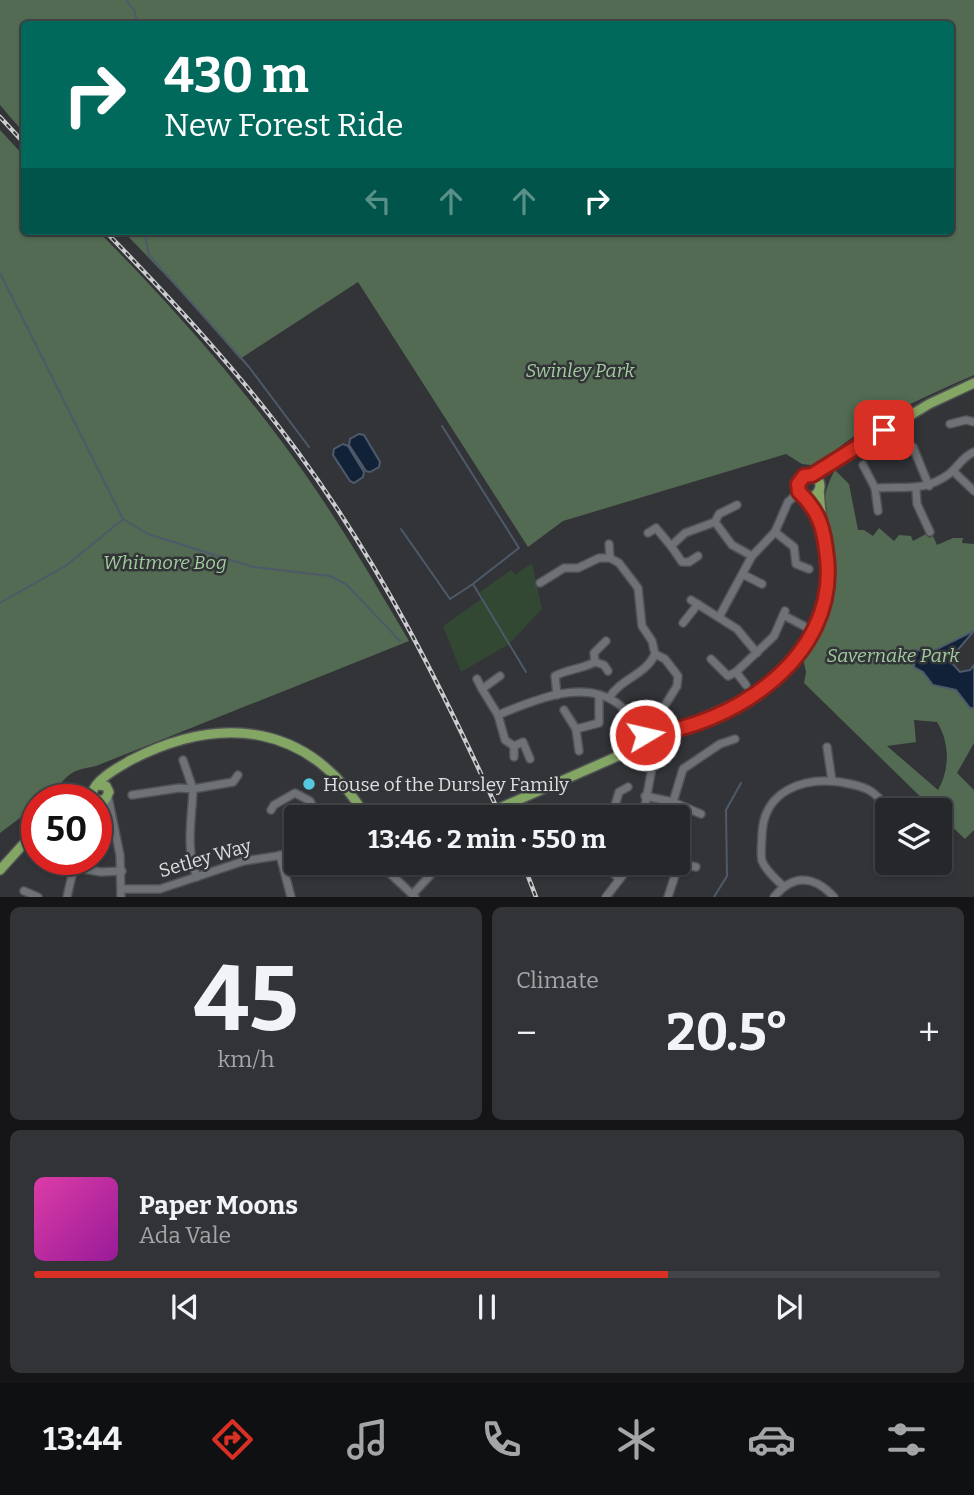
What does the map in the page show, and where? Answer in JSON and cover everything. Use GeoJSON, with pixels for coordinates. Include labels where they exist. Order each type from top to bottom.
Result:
{"type":"FeatureCollection","features":[{"type":"Feature","properties":{"kind":"main road"},"geometry":{"type":"LineString","coordinates":[[824,532],[808,498],[799,492],[799,480],[812,475],[929,404],[974,383]]}},
{"type":"Feature","properties":{"kind":"main road"},"geometry":{"type":"LineString","coordinates":[[808,498],[820,487],[838,457]]}},
{"type":"Feature","properties":{"kind":"main road"},"geometry":{"type":"LineString","coordinates":[[625,753],[650,750],[676,731],[759,692],[798,656],[820,613],[828,564],[820,487],[812,475]]}},
{"type":"Feature","properties":{"kind":"main road"},"geometry":{"type":"LineString","coordinates":[[108,784],[124,764],[165,745],[211,733],[234,731],[266,736],[304,750],[323,764],[349,790],[358,805]]}},
{"type":"Feature","properties":{"kind":"main road"},"geometry":{"type":"LineString","coordinates":[[507,805],[625,753],[645,736],[676,731]]}},
{"type":"Feature","properties":{"kind":"main road"},"geometry":{"type":"LineString","coordinates":[[645,736],[639,745],[650,750]]}},
{"type":"Feature","properties":{"kind":"main road"},"geometry":{"type":"LineString","coordinates":[[645,736],[656,737],[650,750]]}},
{"type":"Feature","properties":{"kind":"main road"},"geometry":{"type":"LineString","coordinates":[[0,870],[21,847]]}},
{"type":"Feature","properties":{"kind":"street"},"geometry":{"type":"LineString","coordinates":[[950,424],[966,419],[974,422]]}},
{"type":"Feature","properties":{"kind":"street"},"geometry":{"type":"LineString","coordinates":[[913,447],[929,486]]}},
{"type":"Feature","properties":{"kind":"street"},"geometry":{"type":"LineString","coordinates":[[875,488],[898,486],[916,490],[929,486],[953,471],[967,455],[974,452]]}},
{"type":"Feature","properties":{"kind":"street"},"geometry":{"type":"LineString","coordinates":[[863,465],[875,488],[878,511]]}},
{"type":"Feature","properties":{"kind":"street"},"geometry":{"type":"LineString","coordinates":[[953,471],[974,491]]}},
{"type":"Feature","properties":{"kind":"street"},"geometry":{"type":"LineString","coordinates":[[916,490],[917,504],[930,532]]}},
{"type":"Feature","properties":{"kind":"street"},"geometry":{"type":"LineString","coordinates":[[719,617],[752,556],[775,532],[788,502],[799,492]]}},
{"type":"Feature","properties":{"kind":"street"},"geometry":{"type":"LineString","coordinates":[[671,546],[685,533],[715,522],[719,514],[737,505]]}},
{"type":"Feature","properties":{"kind":"street"},"geometry":{"type":"LineString","coordinates":[[715,522],[732,545],[752,556]]}},
{"type":"Feature","properties":{"kind":"street"},"geometry":{"type":"LineString","coordinates":[[648,533],[656,528],[682,562],[689,562],[698,556]]}},
{"type":"Feature","properties":{"kind":"street"},"geometry":{"type":"LineString","coordinates":[[775,532],[794,547],[796,564],[809,569]]}},
{"type":"Feature","properties":{"kind":"street"},"geometry":{"type":"LineString","coordinates":[[609,544],[610,558]]}},
{"type":"Feature","properties":{"kind":"street"},"geometry":{"type":"LineString","coordinates":[[540,583],[564,568],[578,568],[599,558],[610,558],[619,564],[638,588],[642,626],[652,641],[655,654],[646,668],[621,681],[610,698]]}},
{"type":"Feature","properties":{"kind":"street"},"geometry":{"type":"LineString","coordinates":[[744,575],[762,584]]}},
{"type":"Feature","properties":{"kind":"street"},"geometry":{"type":"LineString","coordinates":[[683,623],[694,602],[737,629],[757,653]]}},
{"type":"Feature","properties":{"kind":"street"},"geometry":{"type":"LineString","coordinates":[[711,659],[728,676],[736,673],[774,636],[774,625],[784,613],[804,626]]}},
{"type":"Feature","properties":{"kind":"street"},"geometry":{"type":"LineString","coordinates":[[595,662],[594,653],[606,641]]}},
{"type":"Feature","properties":{"kind":"street"},"geometry":{"type":"LineString","coordinates":[[655,654],[666,659],[678,676],[677,686],[657,718]]}},
{"type":"Feature","properties":{"kind":"street"},"geometry":{"type":"LineString","coordinates":[[557,695],[555,676],[582,669],[595,662],[604,665],[608,671]]}},
{"type":"Feature","properties":{"kind":"street"},"geometry":{"type":"LineString","coordinates":[[736,673],[746,685]]}},
{"type":"Feature","properties":{"kind":"street"},"geometry":{"type":"LineString","coordinates":[[482,689],[500,676]]}},
{"type":"Feature","properties":{"kind":"street"},"geometry":{"type":"LineString","coordinates":[[477,678],[498,715],[505,740],[514,746]]}},
{"type":"Feature","properties":{"kind":"street"},"geometry":{"type":"LineString","coordinates":[[498,715],[533,699],[557,695],[599,695],[610,698],[645,736]]}},
{"type":"Feature","properties":{"kind":"street"},"geometry":{"type":"LineString","coordinates":[[576,729],[599,723],[599,695]]}},
{"type":"Feature","properties":{"kind":"street"},"geometry":{"type":"LineString","coordinates":[[565,710],[576,729],[579,751]]}},
{"type":"Feature","properties":{"kind":"street"},"geometry":{"type":"LineString","coordinates":[[673,802],[683,769],[720,744],[735,739]]}},
{"type":"Feature","properties":{"kind":"street"},"geometry":{"type":"LineString","coordinates":[[514,746],[523,742],[527,745],[530,759]]}},
{"type":"Feature","properties":{"kind":"street"},"geometry":{"type":"LineString","coordinates":[[514,746],[514,757]]}},
{"type":"Feature","properties":{"kind":"street"},"geometry":{"type":"LineString","coordinates":[[827,747],[832,781]]}},
{"type":"Feature","properties":{"kind":"street"},"geometry":{"type":"LineString","coordinates":[[644,805],[650,750]]}},
{"type":"Feature","properties":{"kind":"street"},"geometry":{"type":"LineString","coordinates":[[183,760],[193,789],[189,846],[197,877]]}},
{"type":"Feature","properties":{"kind":"street"},"geometry":{"type":"LineString","coordinates":[[132,795],[233,782],[238,775]]}},
{"type":"Feature","properties":{"kind":"street"},"geometry":{"type":"LineString","coordinates":[[783,886],[766,869],[761,859],[762,828],[767,812],[789,787],[806,781],[832,781],[873,790],[879,798]]}},
{"type":"Feature","properties":{"kind":"street"},"geometry":{"type":"LineString","coordinates":[[288,785],[312,805]]}},
{"type":"Feature","properties":{"kind":"street"},"geometry":{"type":"LineString","coordinates":[[612,805],[619,792],[628,787]]}},
{"type":"Feature","properties":{"kind":"street"},"geometry":{"type":"LineString","coordinates":[[271,810],[274,805],[295,793]]}},
{"type":"Feature","properties":{"kind":"street"},"geometry":{"type":"LineString","coordinates":[[645,796],[673,802],[701,814]]}},
{"type":"Feature","properties":{"kind":"street"},"geometry":{"type":"LineString","coordinates":[[112,820],[122,871],[121,893]]}},
{"type":"Feature","properties":{"kind":"street","name":"Setley Way"},"geometry":{"type":"LineString","coordinates":[[121,893],[161,893],[244,860],[284,854]]}},
{"type":"Feature","properties":{"kind":"street"},"geometry":{"type":"LineString","coordinates":[[280,855],[291,897]]}},
{"type":"Feature","properties":{"kind":"street"},"geometry":{"type":"LineString","coordinates":[[690,866],[696,867]]}},
{"type":"Feature","properties":{"kind":"street"},"geometry":{"type":"LineString","coordinates":[[112,871],[122,871]]}},
{"type":"Feature","properties":{"kind":"street"},"geometry":{"type":"LineString","coordinates":[[67,897],[72,875]]}},
{"type":"Feature","properties":{"kind":"street"},"geometry":{"type":"LineString","coordinates":[[394,875],[412,893],[430,875]]}},
{"type":"Feature","properties":{"kind":"street"},"geometry":{"type":"LineString","coordinates":[[614,875],[618,879]]}},
{"type":"Feature","properties":{"kind":"street"},"geometry":{"type":"LineString","coordinates":[[606,897],[618,879],[624,875]]}},
{"type":"Feature","properties":{"kind":"street"},"geometry":{"type":"LineString","coordinates":[[668,897],[674,875]]}},
{"type":"Feature","properties":{"kind":"street"},"geometry":{"type":"LineString","coordinates":[[774,897],[783,886],[794,880],[807,878],[824,885],[834,897]]}},
{"type":"Feature","properties":{"kind":"street"},"geometry":{"type":"LineString","coordinates":[[24,891],[38,897]]}},
{"type":"Feature","properties":{"kind":"green space","name":"Swinley Park"},"geometry":{"type":"Polygon","coordinates":[[[0,0],[974,0],[974,375],[912,403],[872,425],[852,437],[818,466],[802,464],[786,454],[563,521],[528,547],[358,282],[240,359],[190,301],[127,235],[954,235],[954,21],[21,21],[21,130],[0,105],[0,0]]]}},
{"type":"Feature","properties":{"kind":"green space","name":"Whitmore Bog"},"geometry":{"type":"Polygon","coordinates":[[[0,130],[21,153],[21,235],[102,235],[207,348],[282,442],[333,515],[409,641],[96,766],[81,769],[61,784],[21,784],[21,817],[0,833],[0,130]]]}},
{"type":"Feature","properties":{"kind":"green space","name":"Savernake Park"},"geometry":{"type":"Polygon","coordinates":[[[835,470],[849,484],[858,530],[864,530],[873,536],[879,528],[894,541],[899,535],[911,536],[913,541],[926,534],[929,538],[933,536],[937,545],[953,538],[963,538],[962,543],[974,544],[974,631],[931,652],[915,651],[914,667],[923,672],[933,685],[956,690],[970,708],[974,708],[974,743],[957,773],[974,790],[974,830],[965,839],[952,827],[952,798],[922,798],[804,683],[806,672],[803,658],[824,614],[832,578],[825,496],[835,470]],[[914,720],[916,742],[887,746],[938,790],[945,773],[947,756],[937,722],[914,720]]]}},
{"type":"Feature","properties":{"kind":"green space"},"geometry":{"type":"Polygon","coordinates":[[[532,563],[542,609],[509,644],[461,672],[443,626],[483,598],[480,592],[511,570],[515,575],[532,563]]]}},
{"type":"Feature","properties":{"kind":"water"},"geometry":{"type":"Polygon","coordinates":[[[359,434],[364,435],[380,462],[379,467],[370,472],[366,471],[349,445],[350,439],[359,434]]]}},
{"type":"Feature","properties":{"kind":"water"},"geometry":{"type":"Polygon","coordinates":[[[343,444],[348,446],[364,472],[363,477],[354,483],[333,455],[334,449],[343,444]]]}},
{"type":"Feature","properties":{"kind":"water"},"geometry":{"type":"Polygon","coordinates":[[[974,631],[949,660],[960,672],[970,670],[974,665],[974,708],[970,708],[956,690],[933,685],[923,672],[914,667],[915,650],[931,652],[974,631]]]}},
{"type":"Feature","properties":{"kind":"waterway"},"geometry":{"type":"LineString","coordinates":[[126,0],[134,10],[137,21]]}},
{"type":"Feature","properties":{"kind":"waterway"},"geometry":{"type":"LineString","coordinates":[[145,235],[149,255],[249,367],[309,447]]}},
{"type":"Feature","properties":{"kind":"waterway"},"geometry":{"type":"LineString","coordinates":[[0,273],[123,519],[148,534],[253,567],[330,576],[346,584],[400,641]]}},
{"type":"Feature","properties":{"kind":"waterway"},"geometry":{"type":"LineString","coordinates":[[442,426],[519,548],[474,583]]}},
{"type":"Feature","properties":{"kind":"waterway"},"geometry":{"type":"LineString","coordinates":[[0,603],[67,565],[123,519]]}},
{"type":"Feature","properties":{"kind":"waterway"},"geometry":{"type":"LineString","coordinates":[[401,529],[450,599],[473,584],[526,672]]}},
{"type":"Feature","properties":{"kind":"waterway"},"geometry":{"type":"LineString","coordinates":[[714,897],[727,876],[726,810],[741,783]]}},
{"type":"Feature","properties":{"kind":"railway"},"geometry":{"type":"LineString","coordinates":[[0,117],[21,140]]}},
{"type":"Feature","properties":{"kind":"railway"},"geometry":{"type":"LineString","coordinates":[[109,235],[229,365],[328,494],[409,629],[495,805]]}},
{"type":"Feature","properties":{"kind":"railway"},"geometry":{"type":"LineString","coordinates":[[528,875],[536,897]]}},
{"type":"Feature","properties":{"kind":"place","name":"House of the Dursley Family"},"geometry":{"type":"Point","coordinates":[309,784]}},
{"type":"Feature","properties":{"kind":"route"},"geometry":{"type":"LineString","coordinates":[[645,735],[676,731],[733,707],[776,680],[798,656],[820,613],[828,564],[824,532],[808,498],[797,488],[799,480],[812,475],[884,430]]}}]}
